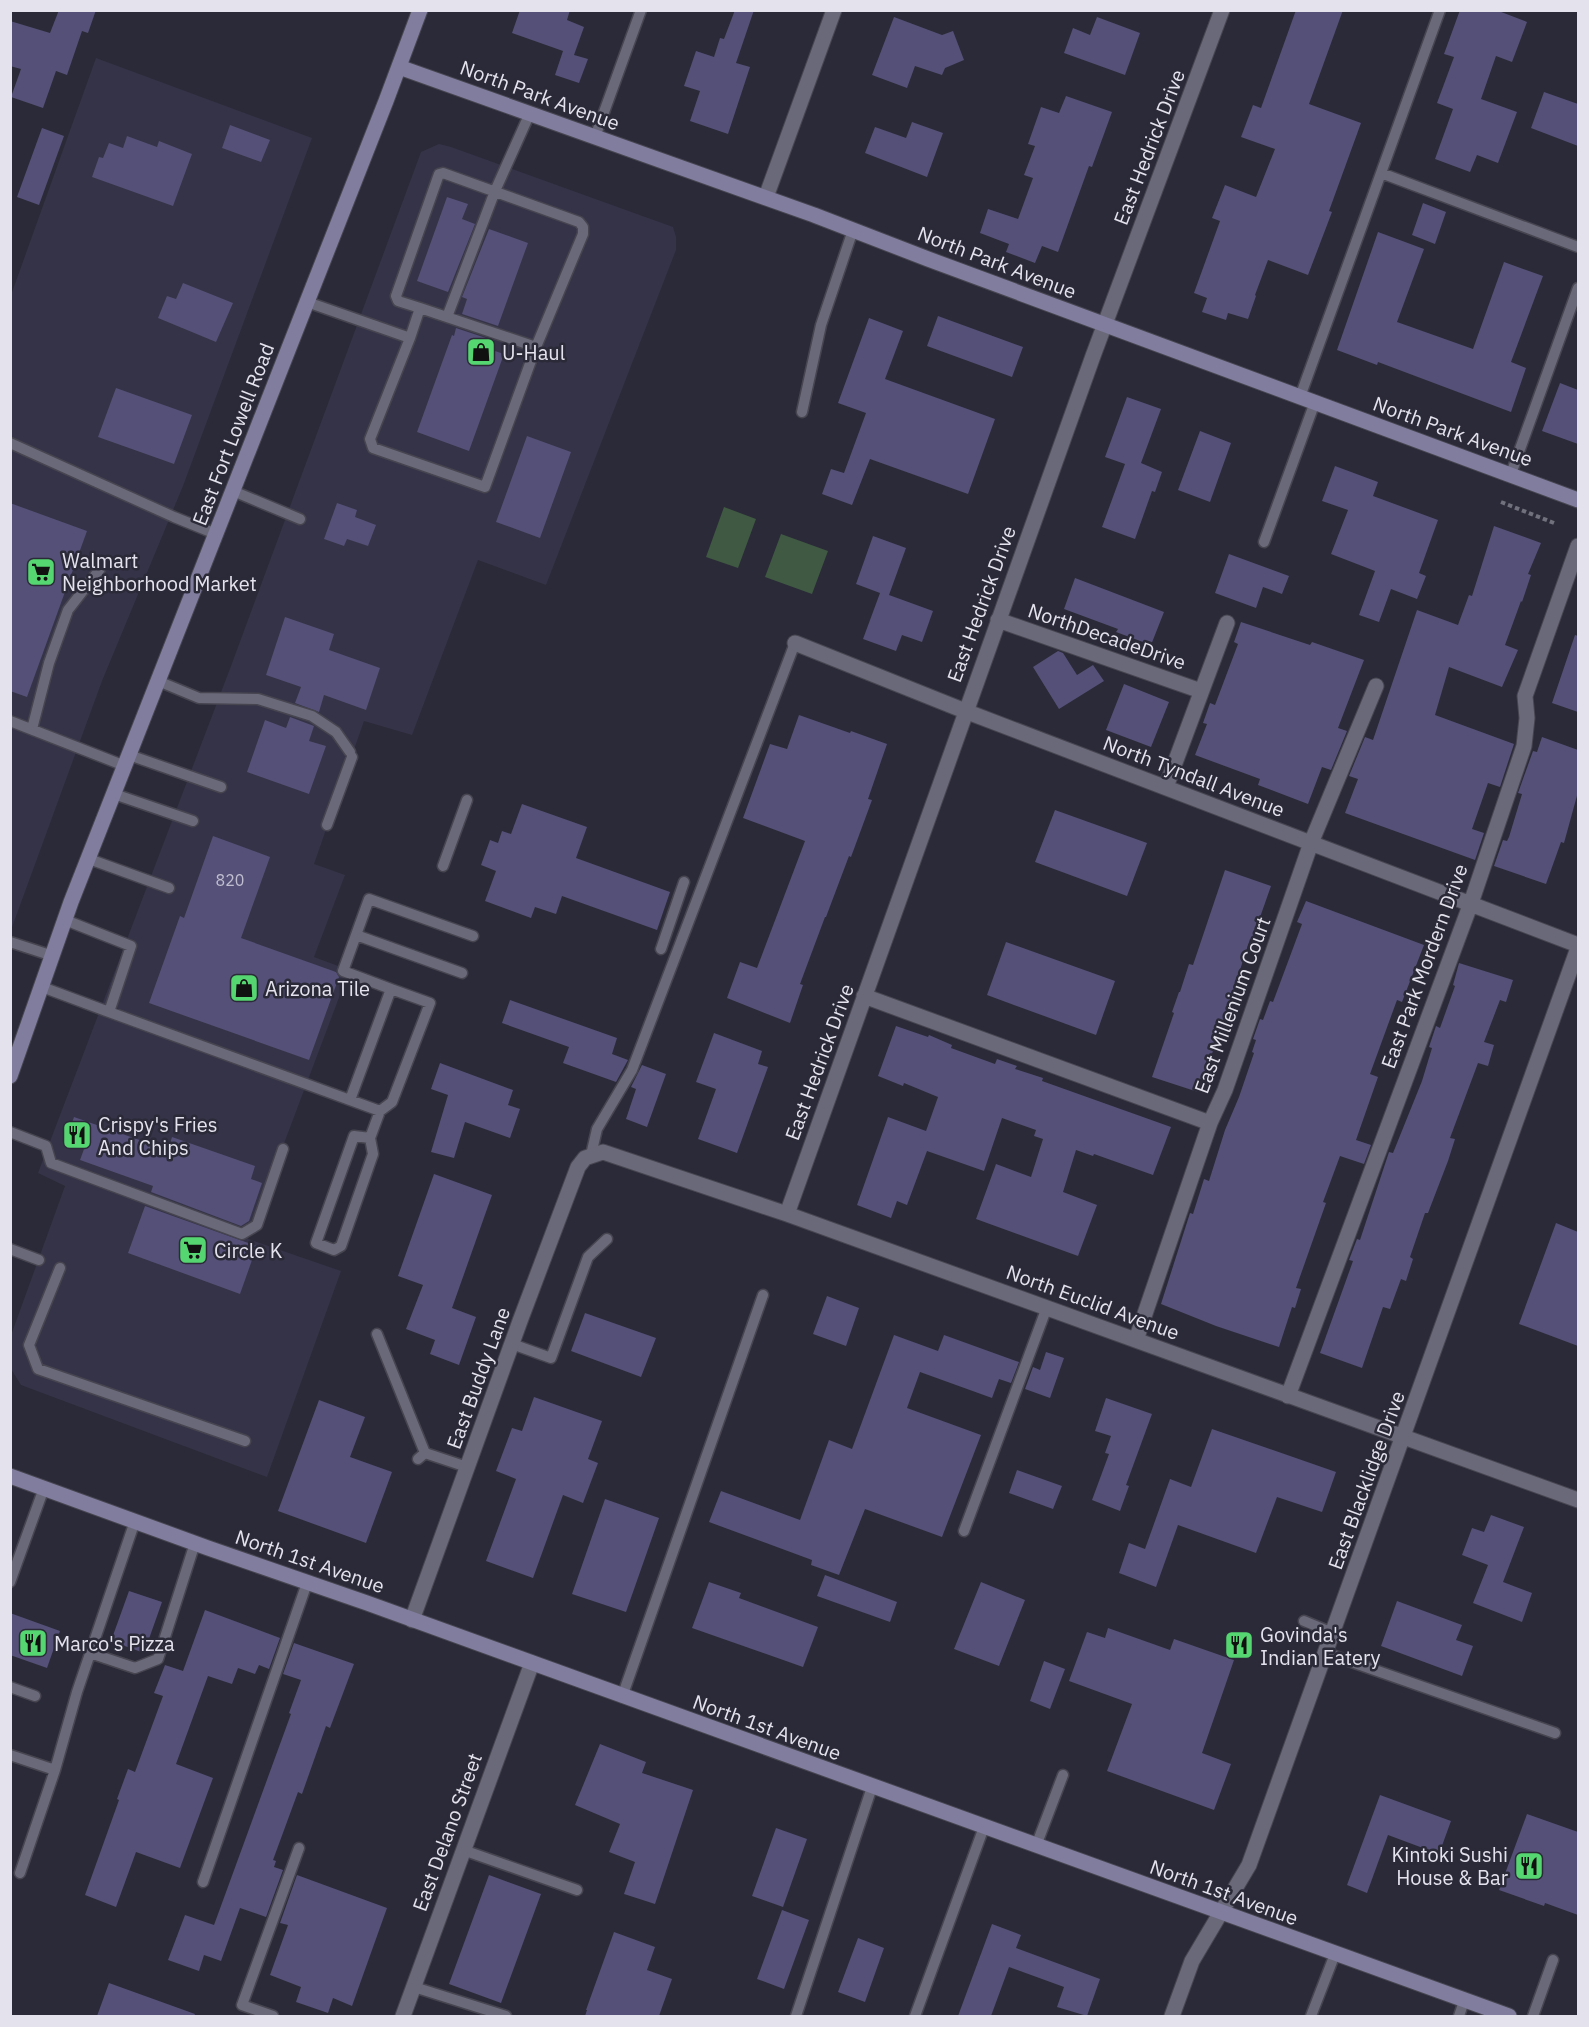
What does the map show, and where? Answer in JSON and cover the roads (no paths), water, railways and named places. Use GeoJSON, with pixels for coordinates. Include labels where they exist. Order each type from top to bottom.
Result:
{"type":"FeatureCollection","features":[{"type":"Feature","properties":{"kind":"main road","name":"East Fort Lowell Road"},"geometry":{"type":"LineString","coordinates":[[10,1076],[65,920],[420,10]]}},
{"type":"Feature","properties":{"kind":"main road","name":"North Park Avenue"},"geometry":{"type":"LineString","coordinates":[[399,68],[766,197],[1578,500]]}},
{"type":"Feature","properties":{"kind":"main road","name":"North 1st Avenue"},"geometry":{"type":"LineString","coordinates":[[10,1476],[1509,2016]]}},
{"type":"Feature","properties":{"kind":"street"},"geometry":{"type":"LineString","coordinates":[[766,197],[834,10]]}},
{"type":"Feature","properties":{"kind":"street","name":"East Hedrick Drive"},"geometry":{"type":"LineString","coordinates":[[787,1214],[1104,324],[1222,10]]}},
{"type":"Feature","properties":{"kind":"street","name":"East Park Mordern Drive"},"geometry":{"type":"LineString","coordinates":[[1288,1396],[1471,903],[1524,746],[1527,718],[1525,696],[1578,546]]}},
{"type":"Feature","properties":{"kind":"street","name":"NorthDecadeDrive"},"geometry":{"type":"LineString","coordinates":[[998,620],[1201,691]]}},
{"type":"Feature","properties":{"kind":"street"},"geometry":{"type":"LineString","coordinates":[[1166,787],[1227,623]]}},
{"type":"Feature","properties":{"kind":"street","name":"North Tyndall Avenue"},"geometry":{"type":"LineString","coordinates":[[795,643],[965,711],[1471,903],[1578,947]]}},
{"type":"Feature","properties":{"kind":"street","name":"East Millenium Court"},"geometry":{"type":"LineString","coordinates":[[1136,1340],[1210,1123],[1225,1090],[1311,843],[1376,686]]}},
{"type":"Feature","properties":{"kind":"street","name":"East Blacklidge Drive"},"geometry":{"type":"LineString","coordinates":[[1172,2016],[1192,1961],[1249,1865],[1578,947]]}},
{"type":"Feature","properties":{"kind":"street"},"geometry":{"type":"LineString","coordinates":[[864,996],[1210,1123]]}},
{"type":"Feature","properties":{"kind":"street","name":"North Euclid Avenue"},"geometry":{"type":"LineString","coordinates":[[591,1155],[603,1152],[618,1156],[787,1214],[1578,1500]]}},
{"type":"Feature","properties":{"kind":"street","name":"East Buddy Lane"},"geometry":{"type":"LineString","coordinates":[[412,1620],[578,1167],[585,1158],[591,1155]]}},
{"type":"Feature","properties":{"kind":"street","name":"East Delano Street"},"geometry":{"type":"LineString","coordinates":[[403,2016],[532,1663]]}},
{"type":"Feature","properties":{"kind":"lane"},"geometry":{"type":"LineString","coordinates":[[596,137],[641,10]]}},
{"type":"Feature","properties":{"kind":"lane"},"geometry":{"type":"LineString","coordinates":[[1300,397],[1440,10]]}},
{"type":"Feature","properties":{"kind":"lane"},"geometry":{"type":"LineString","coordinates":[[447,317],[495,191],[530,113]]}},
{"type":"Feature","properties":{"kind":"lane"},"geometry":{"type":"LineString","coordinates":[[420,308],[370,439],[371,444],[373,448],[485,487],[536,347],[583,234],[583,227],[579,222],[495,191],[443,173],[439,174],[396,296],[398,301],[420,308],[536,347]]}},
{"type":"Feature","properties":{"kind":"lane"},"geometry":{"type":"LineString","coordinates":[[1381,173],[1578,247]]}},
{"type":"Feature","properties":{"kind":"lane"},"geometry":{"type":"LineString","coordinates":[[802,412],[821,325],[853,230]]}},
{"type":"Feature","properties":{"kind":"lane"},"geometry":{"type":"LineString","coordinates":[[1511,474],[1578,288]]}},
{"type":"Feature","properties":{"kind":"lane"},"geometry":{"type":"LineString","coordinates":[[307,302],[410,338]]}},
{"type":"Feature","properties":{"kind":"lane"},"geometry":{"type":"LineString","coordinates":[[1264,542],[1315,402]]}},
{"type":"Feature","properties":{"kind":"lane"},"geometry":{"type":"LineString","coordinates":[[10,443],[216,534]]}},
{"type":"Feature","properties":{"kind":"lane"},"geometry":{"type":"LineString","coordinates":[[233,491],[300,519]]}},
{"type":"Feature","properties":{"kind":"lane"},"geometry":{"type":"LineString","coordinates":[[32,729],[49,663],[68,610],[100,569]]}},
{"type":"Feature","properties":{"kind":"lane"},"geometry":{"type":"LineString","coordinates":[[591,1155],[597,1129],[632,1070],[795,643]]}},
{"type":"Feature","properties":{"kind":"lane"},"geometry":{"type":"LineString","coordinates":[[159,681],[199,698],[258,699],[312,716],[336,732],[351,754],[327,825]]}},
{"type":"Feature","properties":{"kind":"lane"},"geometry":{"type":"LineString","coordinates":[[10,722],[127,761],[221,787]]}},
{"type":"Feature","properties":{"kind":"lane"},"geometry":{"type":"LineString","coordinates":[[114,794],[193,821]]}},
{"type":"Feature","properties":{"kind":"lane"},"geometry":{"type":"LineString","coordinates":[[443,866],[467,800]]}},
{"type":"Feature","properties":{"kind":"lane"},"geometry":{"type":"LineString","coordinates":[[89,859],[170,888]]}},
{"type":"Feature","properties":{"kind":"lane"},"geometry":{"type":"LineString","coordinates":[[661,949],[684,882]]}},
{"type":"Feature","properties":{"kind":"lane"},"geometry":{"type":"LineString","coordinates":[[370,1138],[354,1136],[316,1243],[334,1250],[341,1246],[373,1154],[370,1138],[380,1111],[392,1102],[430,1003],[343,971],[369,899],[472,936]]}},
{"type":"Feature","properties":{"kind":"lane"},"geometry":{"type":"LineString","coordinates":[[65,920],[131,946],[109,1012]]}},
{"type":"Feature","properties":{"kind":"lane"},"geometry":{"type":"LineString","coordinates":[[356,935],[462,973]]}},
{"type":"Feature","properties":{"kind":"lane"},"geometry":{"type":"LineString","coordinates":[[10,942],[53,956]]}},
{"type":"Feature","properties":{"kind":"lane"},"geometry":{"type":"LineString","coordinates":[[42,987],[380,1111]]}},
{"type":"Feature","properties":{"kind":"lane"},"geometry":{"type":"LineString","coordinates":[[350,1100],[391,989]]}},
{"type":"Feature","properties":{"kind":"lane"},"geometry":{"type":"LineString","coordinates":[[10,1132],[46,1146],[51,1163],[242,1234],[257,1225],[283,1149]]}},
{"type":"Feature","properties":{"kind":"lane"},"geometry":{"type":"LineString","coordinates":[[512,1344],[551,1358],[588,1257],[607,1239]]}},
{"type":"Feature","properties":{"kind":"lane"},"geometry":{"type":"LineString","coordinates":[[10,1249],[39,1260]]}},
{"type":"Feature","properties":{"kind":"lane"},"geometry":{"type":"LineString","coordinates":[[60,1268],[29,1345],[38,1369],[245,1441]]}},
{"type":"Feature","properties":{"kind":"lane"},"geometry":{"type":"LineString","coordinates":[[622,1697],[763,1295]]}},
{"type":"Feature","properties":{"kind":"lane"},"geometry":{"type":"LineString","coordinates":[[964,1531],[1047,1307]]}},
{"type":"Feature","properties":{"kind":"lane"},"geometry":{"type":"LineString","coordinates":[[377,1334],[422,1456],[467,1467]]}},
{"type":"Feature","properties":{"kind":"lane"},"geometry":{"type":"LineString","coordinates":[[10,1582],[15,1556],[44,1488]]}},
{"type":"Feature","properties":{"kind":"lane"},"geometry":{"type":"LineString","coordinates":[[20,1873],[55,1770],[77,1692],[135,1521]]}},
{"type":"Feature","properties":{"kind":"lane"},"geometry":{"type":"LineString","coordinates":[[90,1653],[135,1668],[158,1659],[195,1543]]}},
{"type":"Feature","properties":{"kind":"lane"},"geometry":{"type":"LineString","coordinates":[[203,1882],[308,1583]]}},
{"type":"Feature","properties":{"kind":"lane"},"geometry":{"type":"LineString","coordinates":[[1304,1621],[1333,1633]]}},
{"type":"Feature","properties":{"kind":"lane"},"geometry":{"type":"LineString","coordinates":[[1326,1653],[1555,1733]]}},
{"type":"Feature","properties":{"kind":"lane"},"geometry":{"type":"LineString","coordinates":[[10,1687],[35,1696]]}},
{"type":"Feature","properties":{"kind":"lane"},"geometry":{"type":"LineString","coordinates":[[10,1755],[55,1770]]}},
{"type":"Feature","properties":{"kind":"lane"},"geometry":{"type":"LineString","coordinates":[[1036,1846],[1063,1775]]}},
{"type":"Feature","properties":{"kind":"lane"},"geometry":{"type":"LineString","coordinates":[[796,2016],[872,1787]]}},
{"type":"Feature","properties":{"kind":"lane"},"geometry":{"type":"LineString","coordinates":[[915,2016],[984,1827]]}},
{"type":"Feature","properties":{"kind":"lane"},"geometry":{"type":"LineString","coordinates":[[273,2016],[242,2005],[299,1848]]}},
{"type":"Feature","properties":{"kind":"lane"},"geometry":{"type":"LineString","coordinates":[[463,1850],[577,1890]]}},
{"type":"Feature","properties":{"kind":"lane"},"geometry":{"type":"LineString","coordinates":[[1311,2016],[1335,1954]]}},
{"type":"Feature","properties":{"kind":"lane"},"geometry":{"type":"LineString","coordinates":[[1533,2016],[1553,1960]]}},
{"type":"Feature","properties":{"kind":"lane"},"geometry":{"type":"LineString","coordinates":[[414,1987],[506,2016]]}},
{"type":"Feature","properties":{"kind":"lane"},"geometry":{"type":"LineString","coordinates":[[1459,2016],[1464,2001]]}},
{"type":"Feature","properties":{"kind":"place","name":"U-Haul"},"geometry":{"type":"Point","coordinates":[481,352]}},
{"type":"Feature","properties":{"kind":"place","name":"Walmart Neighborhood Market"},"geometry":{"type":"Point","coordinates":[41,572]}},
{"type":"Feature","properties":{"kind":"place","name":"Arizona Tile"},"geometry":{"type":"Point","coordinates":[244,988]}},
{"type":"Feature","properties":{"kind":"place","name":"Crispy's Fries And Chips"},"geometry":{"type":"Point","coordinates":[77,1135]}},
{"type":"Feature","properties":{"kind":"place","name":"Circle K"},"geometry":{"type":"Point","coordinates":[193,1250]}},
{"type":"Feature","properties":{"kind":"place","name":"Marco's Pizza"},"geometry":{"type":"Point","coordinates":[33,1643]}},
{"type":"Feature","properties":{"kind":"place","name":"Govinda's Indian Eatery"},"geometry":{"type":"Point","coordinates":[1239,1645]}},
{"type":"Feature","properties":{"kind":"place","name":"Kintoki Sushi House & Bar"},"geometry":{"type":"Point","coordinates":[1529,1866]}}]}
